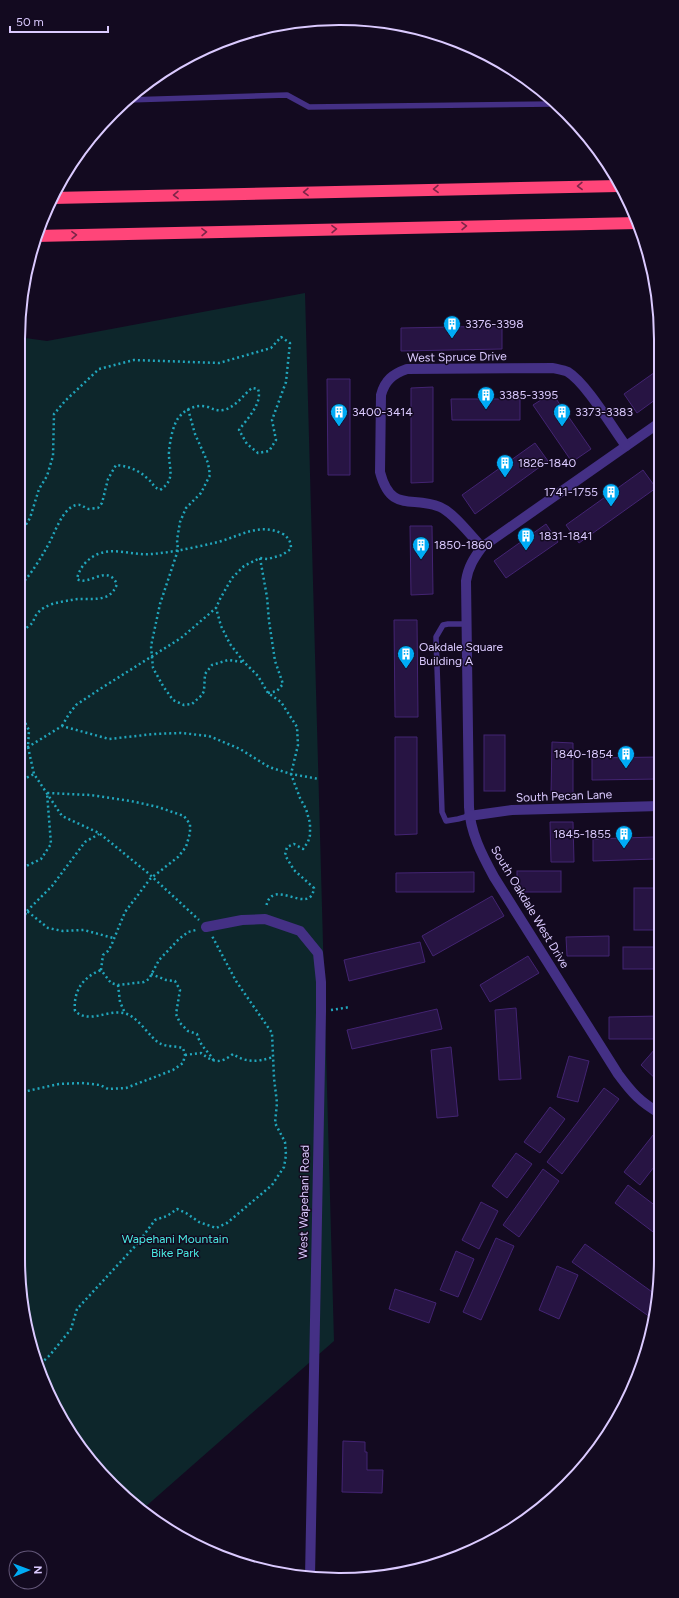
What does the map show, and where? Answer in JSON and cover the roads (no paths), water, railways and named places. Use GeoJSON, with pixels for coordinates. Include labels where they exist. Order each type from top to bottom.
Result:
{"type":"FeatureCollection","features":[{"type":"Feature","properties":{"kind":"highway"},"geometry":{"type":"LineString","coordinates":[[58,198],[614,186]]}},
{"type":"Feature","properties":{"kind":"highway"},"geometry":{"type":"LineString","coordinates":[[43,236],[632,223]]}},
{"type":"Feature","properties":{"kind":"street","name":"West Spruce Drive"},"geometry":{"type":"LineString","coordinates":[[482,547],[451,515],[440,507],[398,500],[389,492],[383,483],[380,472],[382,395],[384,386],[390,378],[398,372],[407,369],[553,368],[566,371],[584,387],[626,446]]}},
{"type":"Feature","properties":{"kind":"street","name":"South Oakdale West Drive"},"geometry":{"type":"LineString","coordinates":[[654,426],[482,547],[472,559],[467,571],[466,606],[469,816],[483,857],[494,877],[618,1074],[631,1093],[644,1105],[654,1110]]}},
{"type":"Feature","properties":{"kind":"street","name":"South Pecan Lane"},"geometry":{"type":"LineString","coordinates":[[469,816],[512,810],[654,806]]}},
{"type":"Feature","properties":{"kind":"street","name":"West Wapehani Road"},"geometry":{"type":"LineString","coordinates":[[206,927],[242,920],[265,919],[300,931],[318,953],[321,982],[321,1012],[310,1571]]}},
{"type":"Feature","properties":{"kind":"lane"},"geometry":{"type":"LineString","coordinates":[[136,100],[287,95],[309,107],[548,104]]}},
{"type":"Feature","properties":{"kind":"lane"},"geometry":{"type":"LineString","coordinates":[[466,624],[443,625],[436,637],[442,812],[446,821],[469,816]]}},
{"type":"Feature","properties":{"kind":"place","name":"3376-3398"},"geometry":{"type":"Point","coordinates":[452,339]}},
{"type":"Feature","properties":{"kind":"place","name":"3385-3395"},"geometry":{"type":"Point","coordinates":[486,410]}},
{"type":"Feature","properties":{"kind":"place","name":"3400-3414"},"geometry":{"type":"Point","coordinates":[339,427]}},
{"type":"Feature","properties":{"kind":"place","name":"3373-3383"},"geometry":{"type":"Point","coordinates":[562,427]}},
{"type":"Feature","properties":{"kind":"place","name":"1826-1840"},"geometry":{"type":"Point","coordinates":[505,478]}},
{"type":"Feature","properties":{"kind":"place","name":"1741-1755"},"geometry":{"type":"Point","coordinates":[611,507]}},
{"type":"Feature","properties":{"kind":"place","name":"1831-1841"},"geometry":{"type":"Point","coordinates":[526,551]}},
{"type":"Feature","properties":{"kind":"place","name":"1850-1860"},"geometry":{"type":"Point","coordinates":[421,560]}},
{"type":"Feature","properties":{"kind":"place","name":"Oakdale Square Building A"},"geometry":{"type":"Point","coordinates":[406,669]}},
{"type":"Feature","properties":{"kind":"place","name":"1840-1854"},"geometry":{"type":"Point","coordinates":[626,769]}},
{"type":"Feature","properties":{"kind":"place","name":"1845-1855"},"geometry":{"type":"Point","coordinates":[624,849]}},
{"type":"Feature","properties":{"kind":"park label","name":"Wapehani Mountain Bike Park"},"geometry":{"type":"Point","coordinates":[175,1246]}}]}
